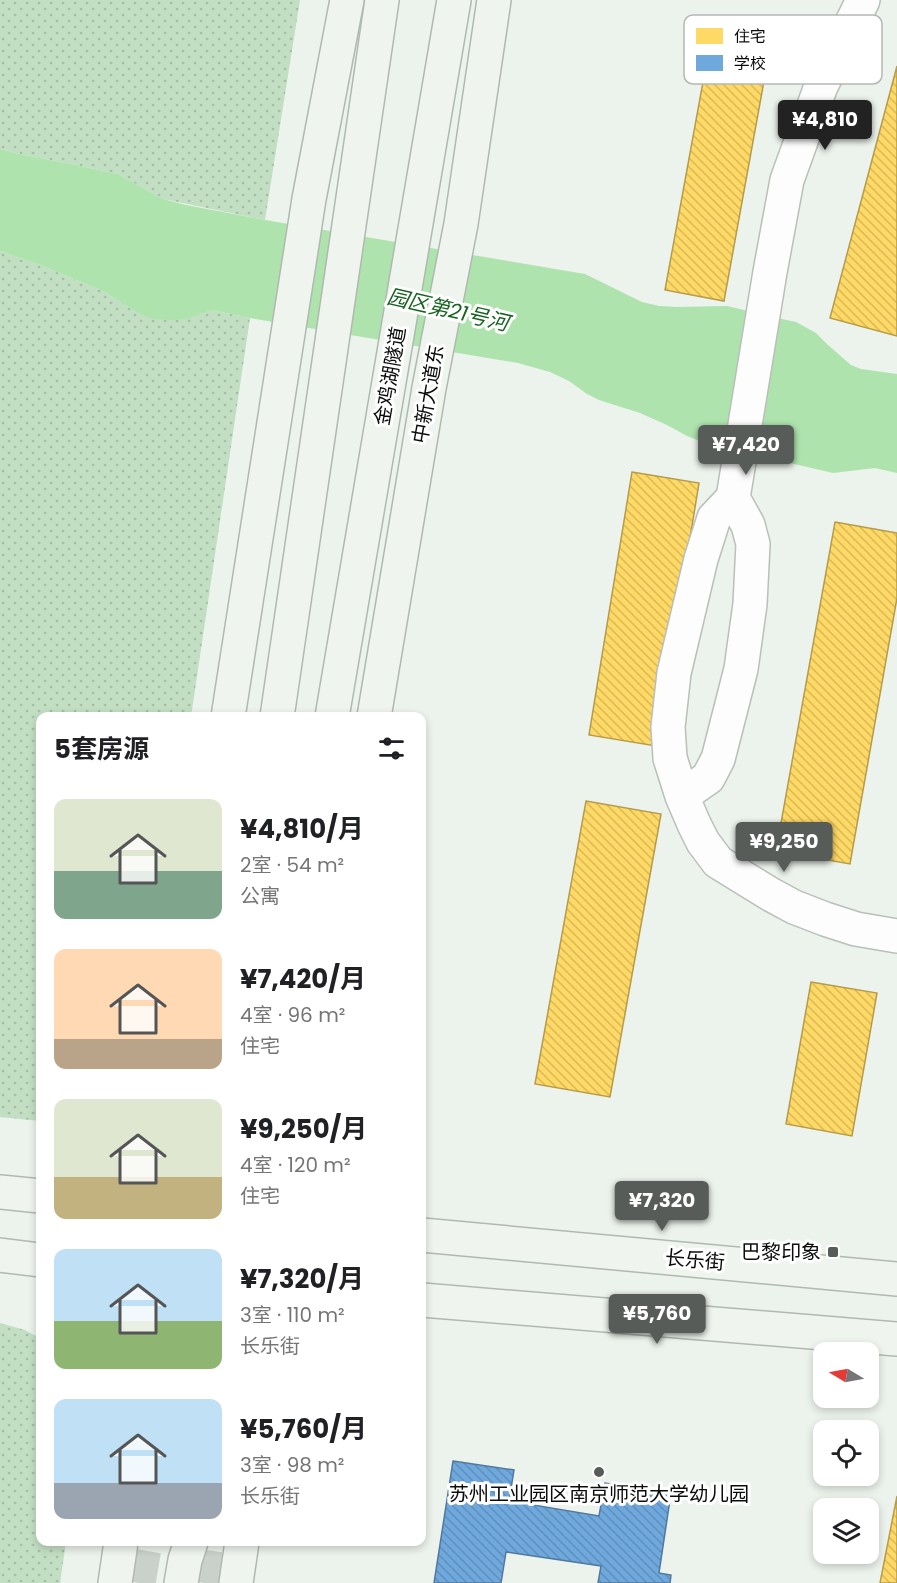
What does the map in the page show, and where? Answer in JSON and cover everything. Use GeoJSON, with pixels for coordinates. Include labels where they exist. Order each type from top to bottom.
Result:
{"type":"FeatureCollection","features":[{"type":"Feature","properties":{"kind":"main road"},"geometry":{"type":"LineString","coordinates":[[229,712],[309,199],[347,0]]}},
{"type":"Feature","properties":{"kind":"main road"},"geometry":{"type":"LineString","coordinates":[[278,712],[382,0]]}},
{"type":"Feature","properties":{"kind":"main road","name":"金鸡湖隧道"},"geometry":{"type":"LineString","coordinates":[[333,712],[454,0]]}},
{"type":"Feature","properties":{"kind":"main road","name":"中新大道东"},"geometry":{"type":"LineString","coordinates":[[375,712],[429,388],[460,224],[494,0]]}},
{"type":"Feature","properties":{"kind":"main road"},"geometry":{"type":"LineString","coordinates":[[0,1192],[36,1196]]}},
{"type":"Feature","properties":{"kind":"main road","name":"长乐街"},"geometry":{"type":"LineString","coordinates":[[426,1235],[897,1279]]}},
{"type":"Feature","properties":{"kind":"main road"},"geometry":{"type":"LineString","coordinates":[[0,1255],[36,1260]]}},
{"type":"Feature","properties":{"kind":"main road"},"geometry":{"type":"LineString","coordinates":[[426,1300],[897,1338]]}},
{"type":"Feature","properties":{"kind":"main road"},"geometry":{"type":"LineString","coordinates":[[115,1583],[120,1546]]}},
{"type":"Feature","properties":{"kind":"main road"},"geometry":{"type":"LineString","coordinates":[[181,1583],[190,1546]]}},
{"type":"Feature","properties":{"kind":"main road"},"geometry":{"type":"LineString","coordinates":[[236,1583],[241,1546]]}},
{"type":"Feature","properties":{"kind":"street"},"geometry":{"type":"LineString","coordinates":[[856,15],[863,0]]}},
{"type":"Feature","properties":{"kind":"street"},"geometry":{"type":"LineString","coordinates":[[822,84],[787,180],[735,483],[714,518],[700,559],[674,673],[668,727],[670,758],[682,796],[699,833],[718,862],[794,907],[856,929],[897,936]]}},
{"type":"Feature","properties":{"kind":"street"},"geometry":{"type":"LineString","coordinates":[[682,796],[708,778],[718,759],[741,669],[750,604],[753,544],[735,483]]}},
{"type":"Feature","properties":{"kind":"shaded area"},"geometry":{"type":"Polygon","coordinates":[[[0,0],[300,0],[265,220],[163,199],[118,174],[0,149],[0,0]]]}},
{"type":"Feature","properties":{"kind":"shaded area"},"geometry":{"type":"Polygon","coordinates":[[[0,251],[103,291],[136,312],[191,318],[212,310],[250,318],[192,712],[36,712],[36,1121],[0,1117],[0,251]]]}},
{"type":"Feature","properties":{"kind":"shaded area"},"geometry":{"type":"Polygon","coordinates":[[[0,1323],[25,1330],[36,1336],[36,1546],[65,1546],[60,1583],[0,1583],[0,1323]]]}},
{"type":"Feature","properties":{"kind":"water","name":"园区第21号河"},"geometry":{"type":"Polygon","coordinates":[[[0,149],[118,174],[163,199],[186,205],[585,274],[642,302],[659,306],[727,306],[796,322],[816,333],[851,365],[861,369],[897,374],[897,473],[875,468],[833,473],[708,444],[640,413],[599,400],[550,372],[518,363],[212,310],[178,320],[152,319],[136,312],[103,291],[0,251],[0,149]]]}},
{"type":"Feature","properties":{"kind":"building: 住宅"},"geometry":{"type":"Polygon","coordinates":[[[897,66],[897,336],[830,318],[897,66]]]}},
{"type":"Feature","properties":{"kind":"building: 住宅"},"geometry":{"type":"Polygon","coordinates":[[[703,84],[763,84],[724,301],[665,290],[703,84]]]}},
{"type":"Feature","properties":{"kind":"building: 住宅"},"geometry":{"type":"Polygon","coordinates":[[[632,472],[699,483],[656,746],[589,735],[632,472]]]}},
{"type":"Feature","properties":{"kind":"building: 住宅"},"geometry":{"type":"Polygon","coordinates":[[[835,522],[897,533],[897,598],[850,864],[776,851],[835,522]]]}},
{"type":"Feature","properties":{"kind":"building: 住宅"},"geometry":{"type":"Polygon","coordinates":[[[586,801],[661,814],[610,1097],[535,1084],[586,801]]]}},
{"type":"Feature","properties":{"kind":"building: 住宅"},"geometry":{"type":"Polygon","coordinates":[[[811,982],[877,993],[852,1136],[786,1124],[811,982]]]}},
{"type":"Feature","properties":{"kind":"building: 住宅"},"geometry":{"type":"Polygon","coordinates":[[[897,1496],[897,1583],[880,1583],[897,1496]]]}},
{"type":"Feature","properties":{"kind":"building: 学校","name":"苏州工业园区南京师范大学幼儿园"},"geometry":{"type":"Polygon","coordinates":[[[453,1461],[514,1470],[509,1501],[599,1516],[605,1483],[671,1493],[659,1573],[671,1575],[670,1583],[598,1583],[601,1566],[506,1552],[501,1583],[434,1583],[453,1461]]]}},
{"type":"Feature","properties":{"kind":"tunnel"},"geometry":{"type":"LineString","coordinates":[[139,1583],[145,1546]]}},
{"type":"Feature","properties":{"kind":"tunnel"},"geometry":{"type":"LineString","coordinates":[[204,1583],[209,1546]]}},
{"type":"Feature","properties":{"kind":"place","name":"巴黎印象"},"geometry":{"type":"Point","coordinates":[833,1252]}},
{"type":"Feature","properties":{"kind":"place","name":"苏州工业园区南京师范大学幼儿园"},"geometry":{"type":"Point","coordinates":[599,1472]}}]}
